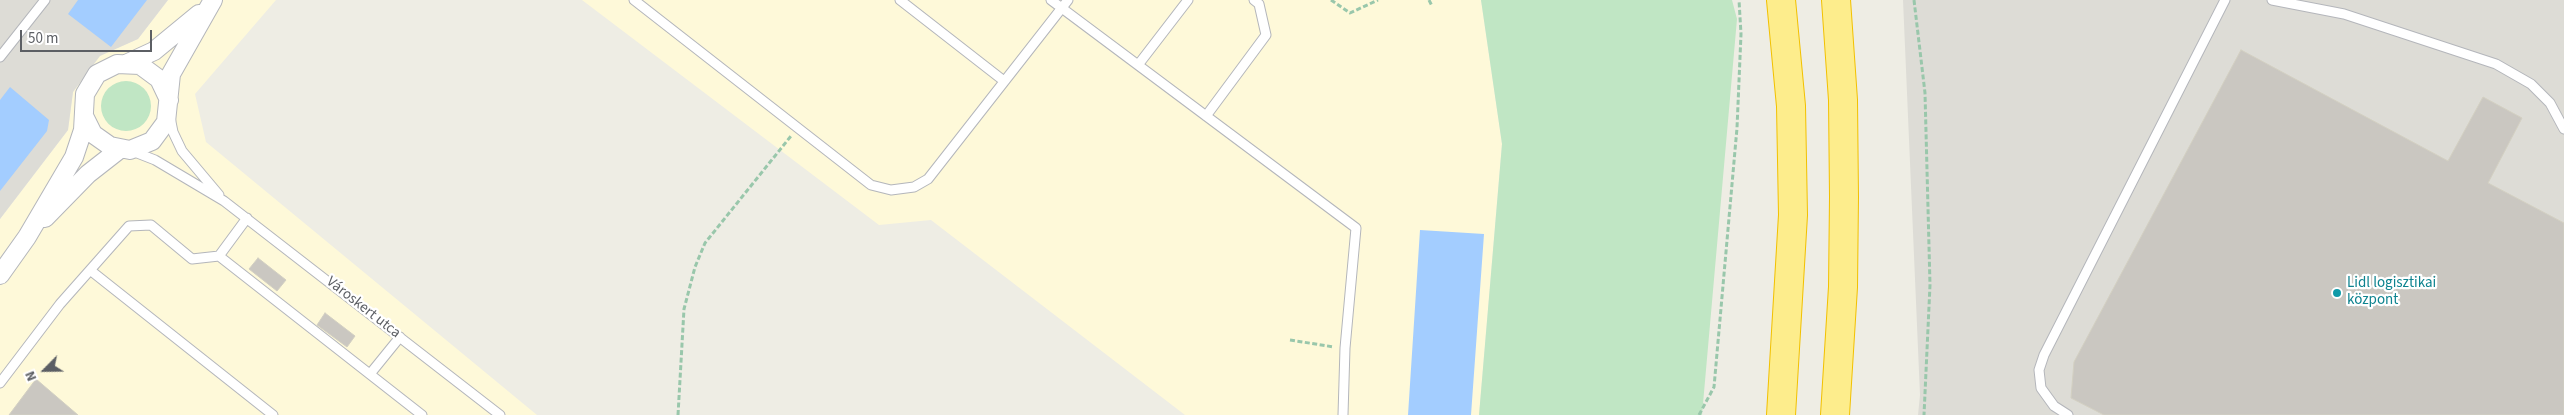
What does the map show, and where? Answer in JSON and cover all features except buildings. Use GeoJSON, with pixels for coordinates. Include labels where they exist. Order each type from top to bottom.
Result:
{"type":"FeatureCollection","features":[{"type":"Feature","properties":{"kind":"highway"},"geometry":{"type":"LineString","coordinates":[[1781,0],[1791,106],[1793,215],[1781,415]]}},
{"type":"Feature","properties":{"kind":"highway"},"geometry":{"type":"LineString","coordinates":[[1834,415],[1843,287],[1844,197],[1843,100],[1836,0]]}},
{"type":"Feature","properties":{"kind":"street"},"geometry":{"type":"LineString","coordinates":[[28,237],[74,157],[79,144],[84,116],[85,94],[97,74],[111,66],[128,63],[154,51],[213,1]]}},
{"type":"Feature","properties":{"kind":"street"},"geometry":{"type":"LineString","coordinates":[[84,116],[93,134],[101,142],[125,149],[142,147],[156,137],[166,122],[169,105],[170,74],[213,1]]}},
{"type":"Feature","properties":{"kind":"street"},"geometry":{"type":"LineString","coordinates":[[128,63],[140,65],[159,79],[169,105]]}},
{"type":"Feature","properties":{"kind":"street"},"geometry":{"type":"LineString","coordinates":[[0,274],[28,237],[88,174],[125,149]]}},
{"type":"Feature","properties":{"kind":"lane"},"geometry":{"type":"LineString","coordinates":[[0,57],[44,0]]}},
{"type":"Feature","properties":{"kind":"lane"},"geometry":{"type":"LineString","coordinates":[[634,0],[871,185],[891,190],[914,187],[928,179],[1068,0]]}},
{"type":"Feature","properties":{"kind":"lane"},"geometry":{"type":"LineString","coordinates":[[900,0],[1004,81]]}},
{"type":"Feature","properties":{"kind":"lane"},"geometry":{"type":"LineString","coordinates":[[1051,0],[1356,228],[1345,348],[1343,415]]}},
{"type":"Feature","properties":{"kind":"lane"},"geometry":{"type":"LineString","coordinates":[[1138,65],[1188,0]]}},
{"type":"Feature","properties":{"kind":"lane"},"geometry":{"type":"LineString","coordinates":[[1206,116],[1266,35],[1259,4],[1254,0]]}},
{"type":"Feature","properties":{"kind":"lane"},"geometry":{"type":"LineString","coordinates":[[2068,415],[2054,406],[2041,388],[2039,370],[2044,355],[2225,0]]}},
{"type":"Feature","properties":{"kind":"lane"},"geometry":{"type":"LineString","coordinates":[[2272,0],[2344,14],[2496,64],[2531,84],[2550,103],[2564,129]]}},
{"type":"Feature","properties":{"kind":"lane","name":"Városkert utca"},"geometry":{"type":"LineString","coordinates":[[169,105],[173,132],[182,151],[224,201]]}},
{"type":"Feature","properties":{"kind":"lane","name":"Városkert utca"},"geometry":{"type":"LineString","coordinates":[[125,149],[155,160],[224,201],[500,415]]}},
{"type":"Feature","properties":{"kind":"lane"},"geometry":{"type":"LineString","coordinates":[[219,256],[247,218]]}},
{"type":"Feature","properties":{"kind":"lane"},"geometry":{"type":"LineString","coordinates":[[0,383],[60,304],[129,226],[151,225],[192,259],[219,256],[422,415]]}},
{"type":"Feature","properties":{"kind":"lane"},"geometry":{"type":"LineString","coordinates":[[90,270],[273,415]]}},
{"type":"Feature","properties":{"kind":"lane"},"geometry":{"type":"LineString","coordinates":[[370,374],[400,337]]}},
{"type":"Feature","properties":{"kind":"path"},"geometry":{"type":"LineString","coordinates":[[1331,0],[1350,14],[1378,0]]}},
{"type":"Feature","properties":{"kind":"path"},"geometry":{"type":"LineString","coordinates":[[1429,0],[1432,6]]}},
{"type":"Feature","properties":{"kind":"path"},"geometry":{"type":"LineString","coordinates":[[1699,415],[1714,387],[1737,128],[1741,34],[1739,0]]}},
{"type":"Feature","properties":{"kind":"path"},"geometry":{"type":"LineString","coordinates":[[1914,0],[1925,93],[1930,285],[1924,415]]}},
{"type":"Feature","properties":{"kind":"path"},"geometry":{"type":"LineString","coordinates":[[678,415],[684,308],[695,267],[705,243],[797,128]]}},
{"type":"Feature","properties":{"kind":"path"},"geometry":{"type":"LineString","coordinates":[[1290,340],[1345,348]]}},
{"type":"Feature","properties":{"kind":"shaded area"},"geometry":{"type":"Polygon","coordinates":[[[0,0],[168,0],[138,39],[100,56],[73,92],[68,130],[0,219],[0,0]]]}},
{"type":"Feature","properties":{"kind":"shaded area"},"geometry":{"type":"Polygon","coordinates":[[[168,0],[276,0],[195,94],[206,142],[537,415],[0,415],[0,219],[68,130],[73,92],[100,55],[138,39],[168,0]]]}},
{"type":"Feature","properties":{"kind":"shaded area"},"geometry":{"type":"Polygon","coordinates":[[[582,0],[1481,0],[1502,144],[1479,415],[1185,415],[931,220],[879,225],[582,0]]]}},
{"type":"Feature","properties":{"kind":"shaded area"},"geometry":{"type":"Polygon","coordinates":[[[1903,0],[2564,0],[2564,415],[1918,415],[1920,395],[1903,0]]]}},
{"type":"Feature","properties":{"kind":"green space"},"geometry":{"type":"Polygon","coordinates":[[[1481,0],[1732,0],[1737,19],[1702,415],[1479,415],[1502,144],[1481,0]]]}},
{"type":"Feature","properties":{"kind":"green space"},"geometry":{"type":"Polygon","coordinates":[[[126,81],[135,83],[146,92],[151,106],[149,115],[140,126],[126,131],[117,129],[106,120],[101,106],[103,97],[112,86],[126,81]]]}},
{"type":"Feature","properties":{"kind":"water"},"geometry":{"type":"Polygon","coordinates":[[[78,0],[147,0],[111,47],[68,14],[78,0]]]}},
{"type":"Feature","properties":{"kind":"water"},"geometry":{"type":"Polygon","coordinates":[[[10,87],[49,120],[47,131],[0,191],[0,100],[10,87]]]}},
{"type":"Feature","properties":{"kind":"water"},"geometry":{"type":"Polygon","coordinates":[[[1420,230],[1484,234],[1471,415],[1408,415],[1420,230]]]}},
{"type":"Feature","properties":{"kind":"place","name":"Lidl logisztikai központ"},"geometry":{"type":"Point","coordinates":[2337,293]}}]}
